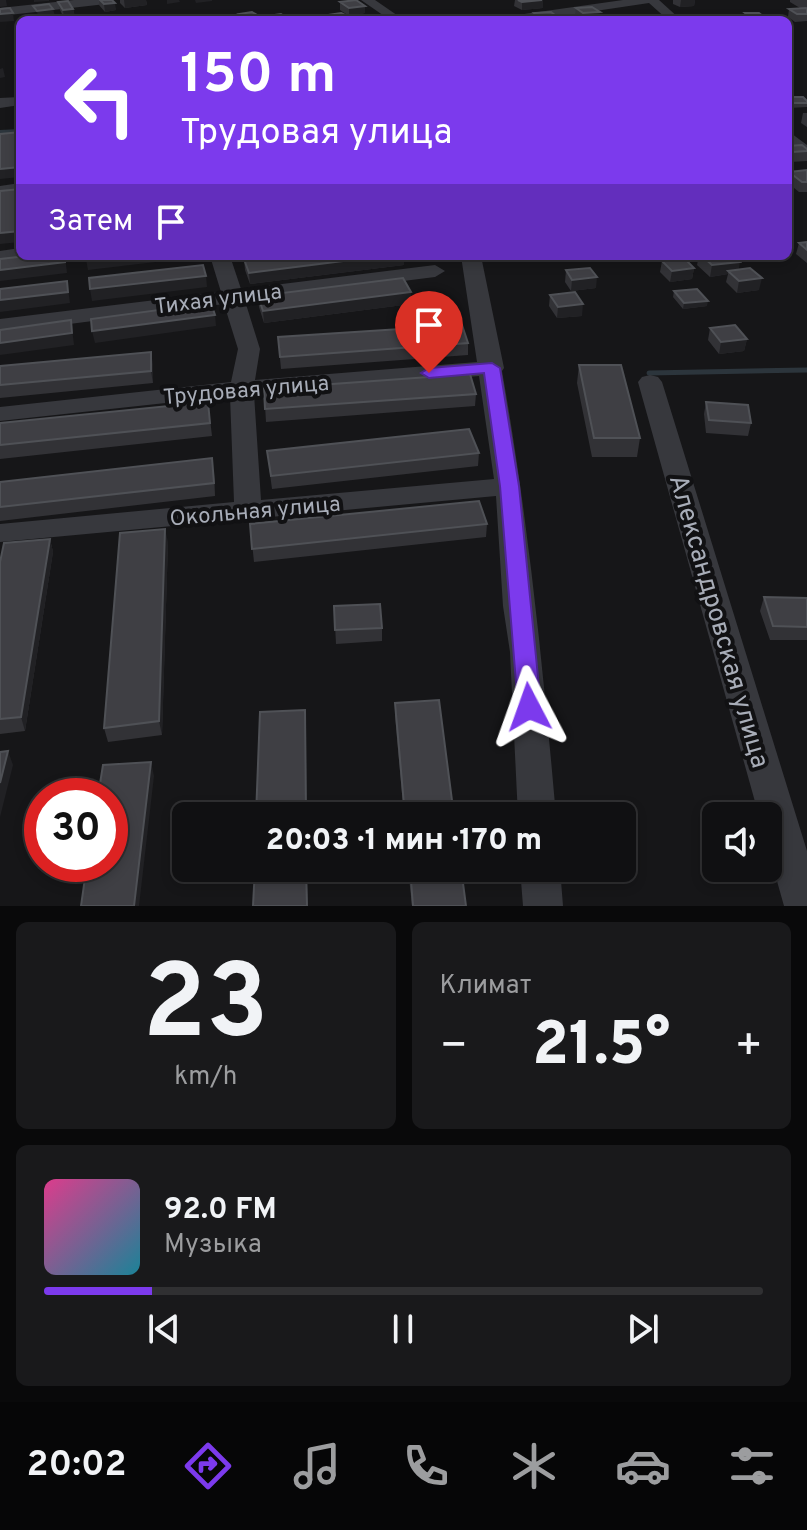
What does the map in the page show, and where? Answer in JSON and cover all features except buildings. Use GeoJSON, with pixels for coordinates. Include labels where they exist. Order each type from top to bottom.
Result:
{"type":"FeatureCollection","features":[{"type":"Feature","properties":{"kind":"street"},"geometry":{"type":"LineString","coordinates":[[0,12],[106,0]]}},
{"type":"Feature","properties":{"kind":"street"},"geometry":{"type":"LineString","coordinates":[[367,0],[392,16]]}},
{"type":"Feature","properties":{"kind":"street"},"geometry":{"type":"LineString","coordinates":[[538,16],[650,0],[670,16]]}},
{"type":"Feature","properties":{"kind":"street"},"geometry":{"type":"LineString","coordinates":[[792,140],[807,154]]}},
{"type":"Feature","properties":{"kind":"street"},"geometry":{"type":"LineString","coordinates":[[221,260],[249,349],[242,388],[248,510]]}},
{"type":"Feature","properties":{"kind":"street"},"geometry":{"type":"LineString","coordinates":[[472,260],[492,368],[509,486],[518,606],[526,652],[536,802]]}},
{"type":"Feature","properties":{"kind":"street","name":"Тихая улица"},"geometry":{"type":"LineString","coordinates":[[0,326],[435,271]]}},
{"type":"Feature","properties":{"kind":"street","name":"Трудовая улица"},"geometry":{"type":"LineString","coordinates":[[0,414],[242,388],[492,368]]}},
{"type":"Feature","properties":{"kind":"street","name":"Александровская улица"},"geometry":{"type":"LineString","coordinates":[[650,382],[804,906]]}},
{"type":"Feature","properties":{"kind":"street","name":"Окольная улица"},"geometry":{"type":"LineString","coordinates":[[0,533],[509,486]]}},
{"type":"Feature","properties":{"kind":"street"},"geometry":{"type":"LineString","coordinates":[[541,882],[543,906]]}},
{"type":"Feature","properties":{"kind":"waterway"},"geometry":{"type":"LineString","coordinates":[[0,132],[16,131]]}},
{"type":"Feature","properties":{"kind":"waterway"},"geometry":{"type":"LineString","coordinates":[[649,373],[807,370]]}},
{"type":"Feature","properties":{"kind":"route"},"geometry":{"type":"LineString","coordinates":[[429,373],[492,368],[509,486],[529,707]]}}]}
